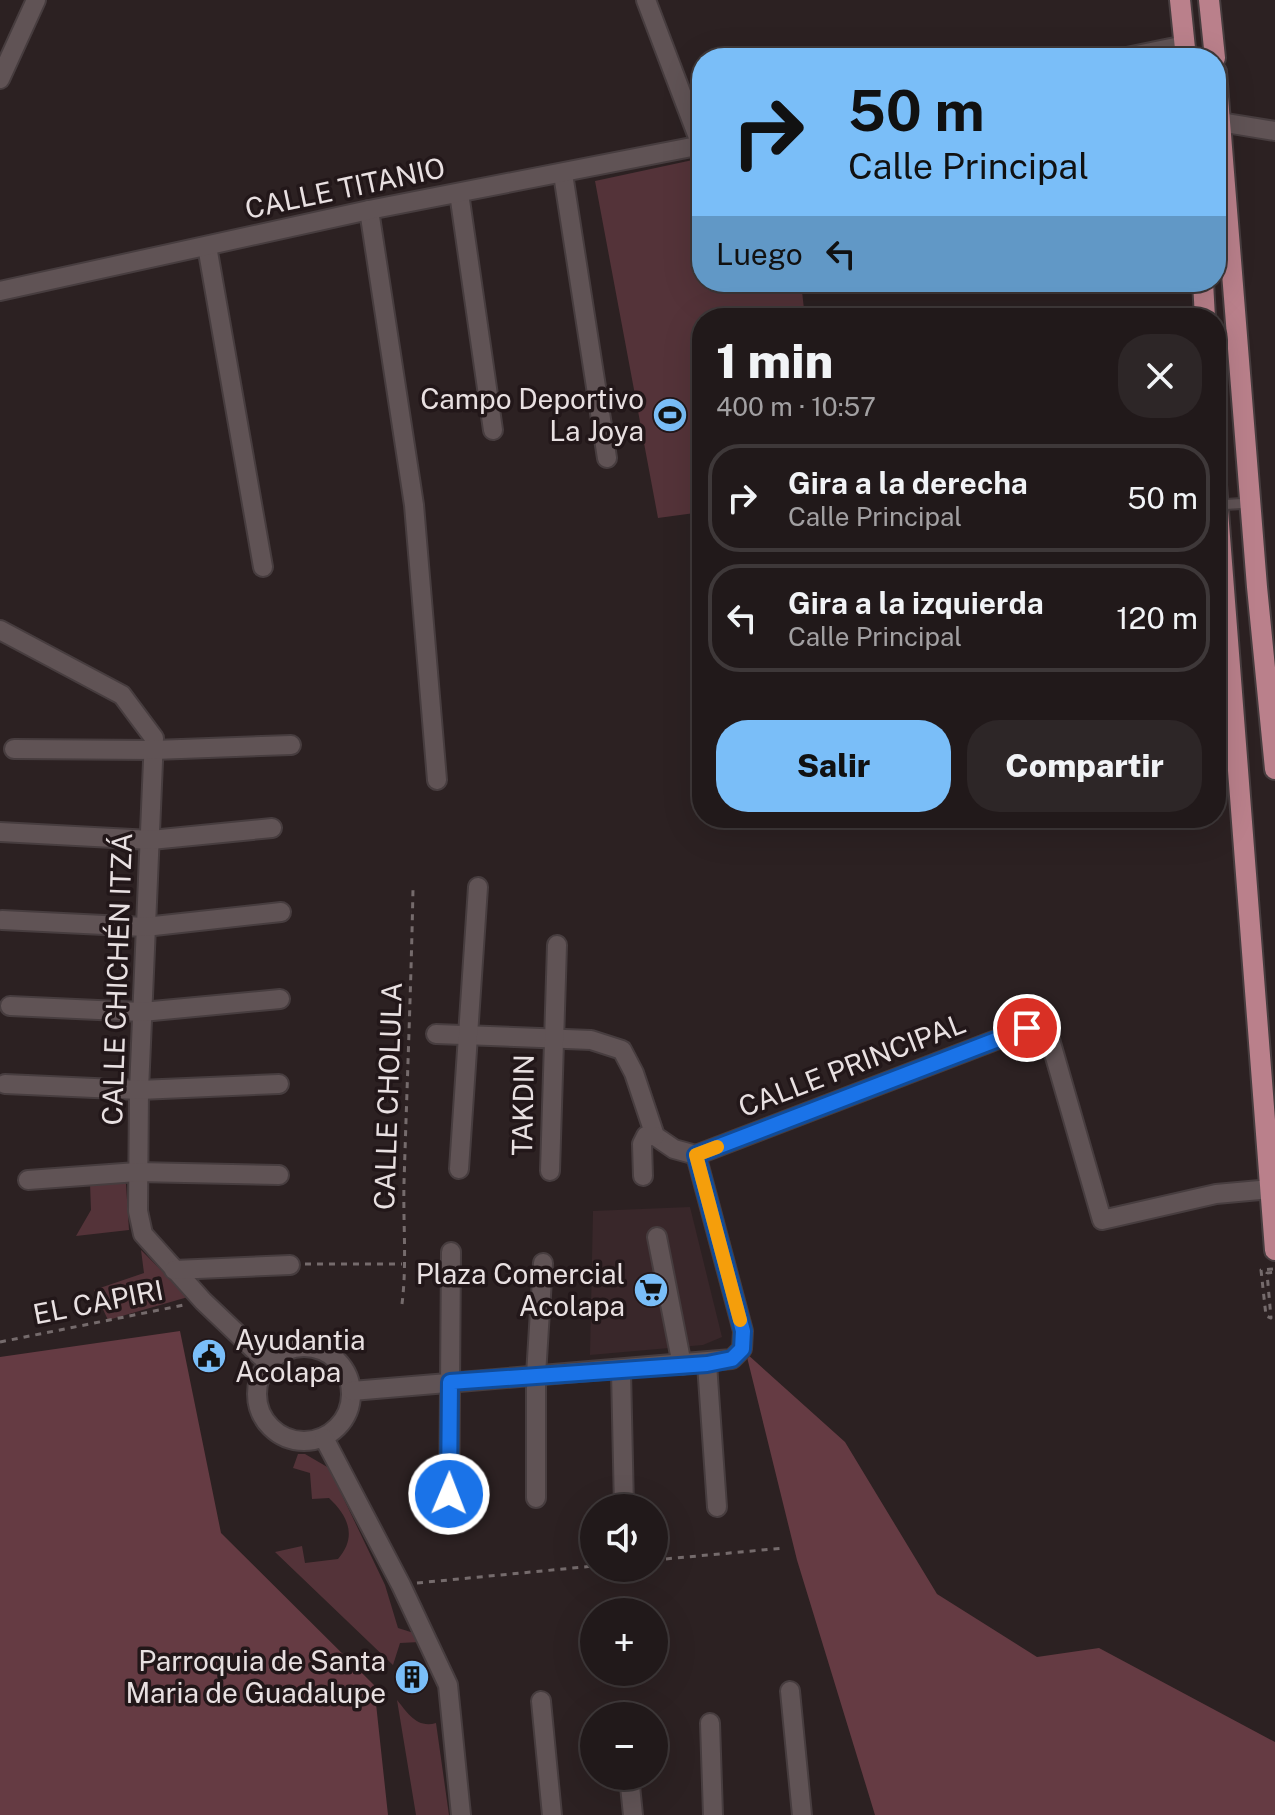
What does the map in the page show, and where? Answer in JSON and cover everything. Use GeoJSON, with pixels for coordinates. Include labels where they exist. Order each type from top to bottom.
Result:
{"type":"FeatureCollection","features":[{"type":"Feature","properties":{"kind":"main road"},"geometry":{"type":"LineString","coordinates":[[1180,0],[1185,48]]}},
{"type":"Feature","properties":{"kind":"main road"},"geometry":{"type":"LineString","coordinates":[[1209,0],[1214,48]]}},
{"type":"Feature","properties":{"kind":"main road"},"geometry":{"type":"LineString","coordinates":[[1226,196],[1275,769]]}},
{"type":"Feature","properties":{"kind":"main road"},"geometry":{"type":"LineString","coordinates":[[1226,613],[1266,980],[1275,1250]]}},
{"type":"Feature","properties":{"kind":"street"},"geometry":{"type":"LineString","coordinates":[[0,79],[36,0]]}},
{"type":"Feature","properties":{"kind":"street"},"geometry":{"type":"LineString","coordinates":[[646,0],[692,121]]}},
{"type":"Feature","properties":{"kind":"street"},"geometry":{"type":"LineString","coordinates":[[1226,123],[1275,131]]}},
{"type":"Feature","properties":{"kind":"street","name":"CALLE TITANIO"},"geometry":{"type":"LineString","coordinates":[[0,291],[369,210],[692,147]]}},
{"type":"Feature","properties":{"kind":"street"},"geometry":{"type":"LineString","coordinates":[[563,174],[607,458]]}},
{"type":"Feature","properties":{"kind":"street"},"geometry":{"type":"LineString","coordinates":[[459,193],[493,430]]}},
{"type":"Feature","properties":{"kind":"street"},"geometry":{"type":"LineString","coordinates":[[369,210],[414,505],[437,780]]}},
{"type":"Feature","properties":{"kind":"street"},"geometry":{"type":"LineString","coordinates":[[207,246],[263,567]]}},
{"type":"Feature","properties":{"kind":"street","name":"CALLE CHICHÉN ITZÁ"},"geometry":{"type":"LineString","coordinates":[[3,636],[122,695],[154,738],[137,1172],[143,1234],[203,1301],[268,1363]]}},
{"type":"Feature","properties":{"kind":"street"},"geometry":{"type":"LineString","coordinates":[[14,749],[154,750],[291,745]]}},
{"type":"Feature","properties":{"kind":"street"},"geometry":{"type":"LineString","coordinates":[[0,832],[151,840],[272,828]]}},
{"type":"Feature","properties":{"kind":"street"},"geometry":{"type":"LineString","coordinates":[[459,1169],[478,887]]}},
{"type":"Feature","properties":{"kind":"street"},"geometry":{"type":"LineString","coordinates":[[2,920],[145,927],[281,912]]}},
{"type":"Feature","properties":{"kind":"street","name":"TAKDIN"},"geometry":{"type":"LineString","coordinates":[[550,1171],[557,945]]}},
{"type":"Feature","properties":{"kind":"street"},"geometry":{"type":"LineString","coordinates":[[10,1006],[142,1012],[280,999]]}},
{"type":"Feature","properties":{"kind":"street","name":"CALLE PRINCIPAL"},"geometry":{"type":"LineString","coordinates":[[696,1155],[1027,1028],[1049,1036],[1102,1220],[1216,1194],[1273,1190]]}},
{"type":"Feature","properties":{"kind":"street"},"geometry":{"type":"LineString","coordinates":[[436,1034],[591,1040],[622,1050],[634,1073],[655,1136]]}},
{"type":"Feature","properties":{"kind":"street"},"geometry":{"type":"LineString","coordinates":[[5,1084],[139,1090],[279,1084]]}},
{"type":"Feature","properties":{"kind":"street"},"geometry":{"type":"LineString","coordinates":[[352,1391],[707,1364],[732,1359],[742,1349],[743,1331],[696,1155],[674,1149],[655,1136],[646,1136],[642,1144],[643,1176]]}},
{"type":"Feature","properties":{"kind":"street"},"geometry":{"type":"LineString","coordinates":[[28,1180],[137,1172],[279,1175]]}},
{"type":"Feature","properties":{"kind":"street"},"geometry":{"type":"LineString","coordinates":[[657,1237],[682,1365]]}},
{"type":"Feature","properties":{"kind":"street"},"geometry":{"type":"LineString","coordinates":[[449,1522],[451,1252]]}},
{"type":"Feature","properties":{"kind":"street"},"geometry":{"type":"LineString","coordinates":[[536,1498],[536,1375],[543,1263]]}},
{"type":"Feature","properties":{"kind":"street"},"geometry":{"type":"LineString","coordinates":[[174,1270],[290,1265]]}},
{"type":"Feature","properties":{"kind":"street"},"geometry":{"type":"LineString","coordinates":[[309,1347],[329,1354],[345,1370],[352,1391],[349,1410],[339,1427],[324,1438],[303,1442],[282,1436],[266,1422],[258,1403],[258,1382],[268,1363],[287,1350],[309,1347]]}},
{"type":"Feature","properties":{"kind":"street"},"geometry":{"type":"LineString","coordinates":[[707,1364],[717,1507]]}},
{"type":"Feature","properties":{"kind":"street"},"geometry":{"type":"LineString","coordinates":[[621,1371],[624,1494]]}},
{"type":"Feature","properties":{"kind":"street"},"geometry":{"type":"LineString","coordinates":[[324,1438],[401,1585],[448,1685],[461,1815]]}},
{"type":"Feature","properties":{"kind":"street"},"geometry":{"type":"LineString","coordinates":[[790,1691],[802,1815]]}},
{"type":"Feature","properties":{"kind":"street"},"geometry":{"type":"LineString","coordinates":[[541,1701],[552,1815]]}},
{"type":"Feature","properties":{"kind":"street"},"geometry":{"type":"LineString","coordinates":[[710,1723],[713,1815]]}},
{"type":"Feature","properties":{"kind":"street"},"geometry":{"type":"LineString","coordinates":[[630,1790],[633,1815]]}},
{"type":"Feature","properties":{"kind":"lane"},"geometry":{"type":"LineString","coordinates":[[1226,499],[1251,503]]}},
{"type":"Feature","properties":{"kind":"path","name":"CALLE CHOLULA"},"geometry":{"type":"LineString","coordinates":[[402,1304],[413,889]]}},
{"type":"Feature","properties":{"kind":"path"},"geometry":{"type":"LineString","coordinates":[[290,1265],[403,1264]]}},
{"type":"Feature","properties":{"kind":"path"},"geometry":{"type":"LineString","coordinates":[[1261,1270],[1275,1270],[1267,1273],[1271,1318],[1266,1316],[1261,1270]]}},
{"type":"Feature","properties":{"kind":"path","name":"EL CAPIRI"},"geometry":{"type":"LineString","coordinates":[[0,1342],[203,1301]]}},
{"type":"Feature","properties":{"kind":"path"},"geometry":{"type":"LineString","coordinates":[[668,1559],[784,1548]]}},
{"type":"Feature","properties":{"kind":"path"},"geometry":{"type":"LineString","coordinates":[[401,1585],[580,1567]]}},
{"type":"Feature","properties":{"kind":"shaded area","name":"Campo Deportivo La Joya"},"geometry":{"type":"Polygon","coordinates":[[[692,160],[692,292],[802,292],[804,308],[692,308],[692,513],[658,518],[595,181],[692,160]]]}},
{"type":"Feature","properties":{"kind":"shaded area"},"geometry":{"type":"Polygon","coordinates":[[[90,1183],[126,1184],[129,1230],[76,1236],[91,1210],[90,1183]]]}},
{"type":"Feature","properties":{"kind":"shaded area","name":"Plaza Comercial Acolapa"},"geometry":{"type":"Polygon","coordinates":[[[690,1207],[722,1337],[703,1345],[590,1355],[593,1211],[690,1207]]]}},
{"type":"Feature","properties":{"kind":"shaded area"},"geometry":{"type":"Polygon","coordinates":[[[141,1250],[188,1297],[108,1320],[94,1290],[144,1273],[141,1250]]]}},
{"type":"Feature","properties":{"kind":"shaded area"},"geometry":{"type":"Polygon","coordinates":[[[180,1331],[221,1533],[374,1685],[388,1815],[0,1815],[0,1357],[180,1331]]]}},
{"type":"Feature","properties":{"kind":"shaded area"},"geometry":{"type":"Polygon","coordinates":[[[746,1353],[845,1442],[937,1594],[1037,1657],[1099,1648],[1275,1742],[1275,1815],[875,1815],[797,1560],[746,1353]]]}},
{"type":"Feature","properties":{"kind":"shaded area"},"geometry":{"type":"Polygon","coordinates":[[[298,1454],[305,1454],[329,1468],[385,1585],[398,1628],[417,1634],[420,1642],[400,1643],[393,1665],[275,1552],[302,1546],[305,1563],[338,1559],[349,1535],[342,1512],[329,1498],[312,1499],[310,1473],[293,1468],[298,1454]]]}},
{"type":"Feature","properties":{"kind":"shaded area"},"geometry":{"type":"Polygon","coordinates":[[[397,1700],[418,1722],[436,1723],[449,1815],[416,1815],[397,1700]]]}},
{"type":"Feature","properties":{"kind":"slow traffic"},"geometry":{"type":"LineString","coordinates":[[717,1147],[696,1155],[740,1320]]}},
{"type":"Feature","properties":{"kind":"place","name":"Campo Deportivo La Joya"},"geometry":{"type":"Point","coordinates":[670,415]}},
{"type":"Feature","properties":{"kind":"place","name":"Plaza Comercial Acolapa"},"geometry":{"type":"Point","coordinates":[651,1290]}},
{"type":"Feature","properties":{"kind":"place","name":"Ayudantia Acolapa"},"geometry":{"type":"Point","coordinates":[209,1356]}},
{"type":"Feature","properties":{"kind":"place","name":"Parroquia de Santa Maria de Guadalupe"},"geometry":{"type":"Point","coordinates":[412,1677]}},
{"type":"Feature","properties":{"kind":"route"},"geometry":{"type":"LineString","coordinates":[[449,1494],[450,1382],[707,1364],[732,1359],[742,1349],[743,1331],[696,1155],[1027,1028]]}}]}
